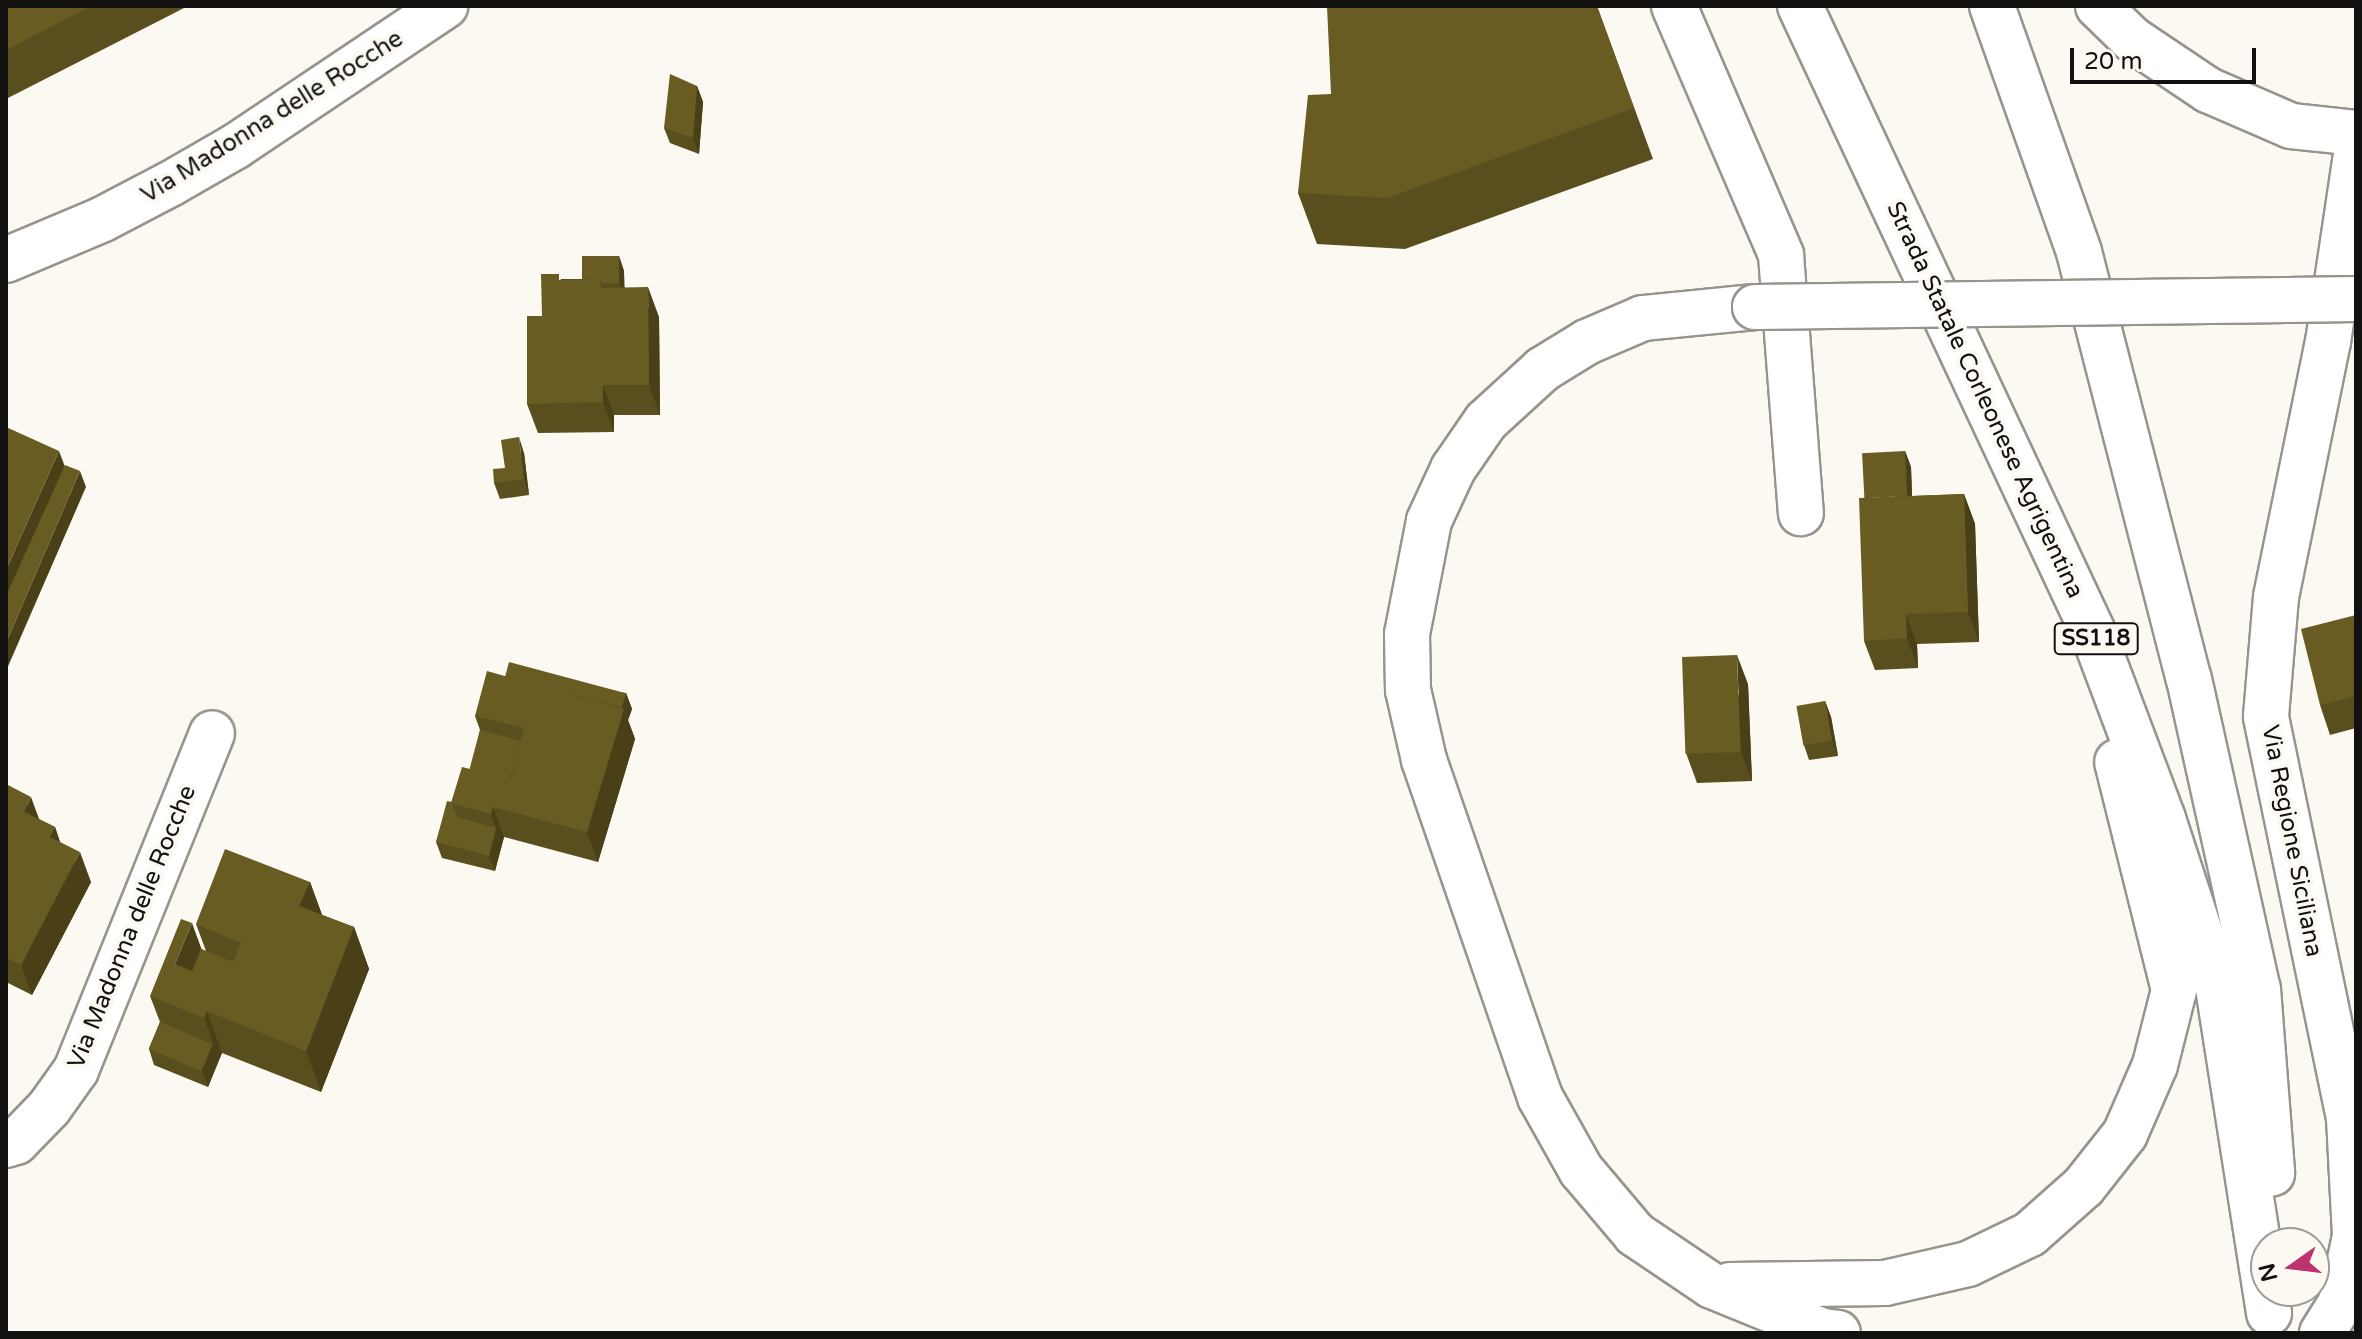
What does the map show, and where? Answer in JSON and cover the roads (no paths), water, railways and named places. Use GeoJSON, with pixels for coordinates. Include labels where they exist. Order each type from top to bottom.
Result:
{"type":"FeatureCollection","features":[{"type":"Feature","properties":{"kind":"main road","name":"Via Madonna delle Rocche"},"geometry":{"type":"LineString","coordinates":[[6,260],[103,219],[236,146],[445,6]]}},
{"type":"Feature","properties":{"kind":"main road"},"geometry":{"type":"LineString","coordinates":[[1674,6],[1781,255],[1801,513]]}},
{"type":"Feature","properties":{"kind":"main road","name":"Strada Statale Corleonese Agrigentina"},"geometry":{"type":"LineString","coordinates":[[1800,6],[2092,630],[2163,819],[2218,987],[2269,1312]]}},
{"type":"Feature","properties":{"kind":"main road","name":"SS118"},"geometry":{"type":"LineString","coordinates":[[1992,6],[2079,252],[2189,679],[2258,989],[2272,1156],[2271,1227]]}},
{"type":"Feature","properties":{"kind":"main road"},"geometry":{"type":"LineString","coordinates":[[2098,6],[2132,39],[2208,90],[2291,126],[2356,133]]}},
{"type":"Feature","properties":{"kind":"main road","name":"Via Regione Siciliana"},"geometry":{"type":"LineString","coordinates":[[2322,1333],[2341,1302],[2355,1236],[2349,1118],[2266,716],[2276,597],[2328,342],[2356,154]]}},
{"type":"Feature","properties":{"kind":"main road"},"geometry":{"type":"LineString","coordinates":[[1838,1333],[1822,1331],[1712,1286],[1635,1234],[1581,1170],[1540,1097],[1424,760],[1408,690],[1407,634],[1429,521],[1453,469],[1486,421],[1543,369],[1587,342],[1643,318],[1755,307],[2356,299]]}},
{"type":"Feature","properties":{"kind":"main road"},"geometry":{"type":"LineString","coordinates":[[1712,1286],[1885,1283],[1968,1264],[2030,1234],[2084,1186],[2125,1134],[2155,1065],[2174,990],[2123,791],[2092,630]]}},
{"type":"Feature","properties":{"kind":"main road","name":"Via Madonna delle Rocche"},"geometry":{"type":"LineString","coordinates":[[6,1145],[16,1142],[49,1108],[76,1070],[212,733]]}}]}
